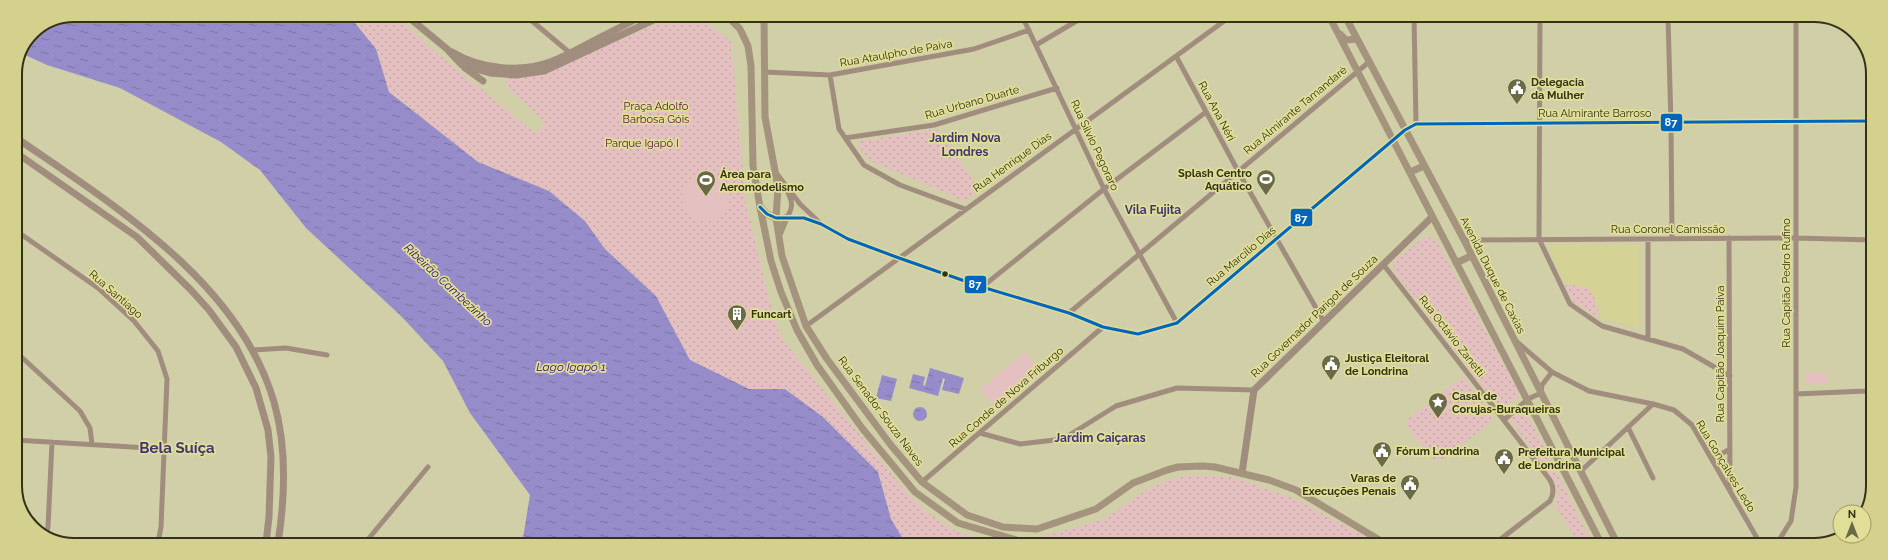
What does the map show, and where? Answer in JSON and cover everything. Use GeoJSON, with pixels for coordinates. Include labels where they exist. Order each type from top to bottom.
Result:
{"type":"FeatureCollection","features":[{"type":"Feature","properties":{"kind":"main road"},"geometry":{"type":"LineString","coordinates":[[734,22],[740,29],[748,46],[751,66],[753,166],[771,261],[781,292],[798,330],[817,365],[862,428],[915,492],[958,523],[1009,538]]}},
{"type":"Feature","properties":{"kind":"main road","name":"Rua Senador Souza Naves"},"geometry":{"type":"LineString","coordinates":[[764,22],[766,129],[778,187],[776,218],[778,237],[782,256],[806,326],[827,359],[890,444],[922,482],[966,515],[1003,527],[1038,529],[1096,509],[1133,483],[1167,470],[1202,466],[1242,473],[1270,480],[1296,490],[1376,538]]}},
{"type":"Feature","properties":{"kind":"main road"},"geometry":{"type":"LineString","coordinates":[[1332,22],[1598,538]]}},
{"type":"Feature","properties":{"kind":"main road","name":"Avenida Duque de Caxias"},"geometry":{"type":"LineString","coordinates":[[1348,22],[1464,240],[1614,538]]}},
{"type":"Feature","properties":{"kind":"main road"},"geometry":{"type":"LineString","coordinates":[[1335,28],[1346,40],[1356,39]]}},
{"type":"Feature","properties":{"kind":"main road"},"geometry":{"type":"LineString","coordinates":[[1410,172],[1424,166]]}},
{"type":"Feature","properties":{"kind":"main road"},"geometry":{"type":"LineString","coordinates":[[760,207],[765,212],[776,218]]}},
{"type":"Feature","properties":{"kind":"main road"},"geometry":{"type":"LineString","coordinates":[[778,237],[786,218]]}},
{"type":"Feature","properties":{"kind":"main road"},"geometry":{"type":"LineString","coordinates":[[1456,263],[1471,256]]}},
{"type":"Feature","properties":{"kind":"street"},"geometry":{"type":"LineString","coordinates":[[414,22],[462,65],[483,81]]}},
{"type":"Feature","properties":{"kind":"street"},"geometry":{"type":"LineString","coordinates":[[533,22],[570,53]]}},
{"type":"Feature","properties":{"kind":"street"},"geometry":{"type":"LineString","coordinates":[[490,73],[499,71],[514,71],[550,62],[570,53],[625,22]]}},
{"type":"Feature","properties":{"kind":"street"},"geometry":{"type":"LineString","coordinates":[[462,65],[502,75],[528,74],[544,71],[650,22]]}},
{"type":"Feature","properties":{"kind":"street","name":"Rua Silvio Pegoraro"},"geometry":{"type":"LineString","coordinates":[[1025,22],[1104,189],[1177,323]]}},
{"type":"Feature","properties":{"kind":"street"},"geometry":{"type":"LineString","coordinates":[[1036,45],[1075,22]]}},
{"type":"Feature","properties":{"kind":"street","name":"Rua Henrique Dias"},"geometry":{"type":"LineString","coordinates":[[806,326],[1223,22]]}},
{"type":"Feature","properties":{"kind":"street"},"geometry":{"type":"LineString","coordinates":[[1414,22],[1416,124]]}},
{"type":"Feature","properties":{"kind":"street"},"geometry":{"type":"LineString","coordinates":[[1540,22],[1538,239],[1570,304],[1602,326],[1683,349],[1730,376]]}},
{"type":"Feature","properties":{"kind":"street"},"geometry":{"type":"LineString","coordinates":[[1668,22],[1672,238]]}},
{"type":"Feature","properties":{"kind":"street","name":"Rua Capitão Pedro Rufino"},"geometry":{"type":"LineString","coordinates":[[1780,538],[1791,521],[1796,487],[1796,22]]}},
{"type":"Feature","properties":{"kind":"street","name":"Rua Ataulpho de Paiva"},"geometry":{"type":"LineString","coordinates":[[764,72],[830,75],[974,49],[1029,30]]}},
{"type":"Feature","properties":{"kind":"street"},"geometry":{"type":"LineString","coordinates":[[446,49],[473,62],[493,66],[524,68]]}},
{"type":"Feature","properties":{"kind":"street"},"geometry":{"type":"LineString","coordinates":[[544,71],[549,67],[566,60],[570,53]]}},
{"type":"Feature","properties":{"kind":"street","name":"Rua Ana Néri"},"geometry":{"type":"LineString","coordinates":[[1176,56],[1238,171],[1278,238],[1324,322]]}},
{"type":"Feature","properties":{"kind":"street","name":"Rua Almirante Tamandaré"},"geometry":{"type":"LineString","coordinates":[[1069,312],[1369,62]]}},
{"type":"Feature","properties":{"kind":"street"},"geometry":{"type":"LineString","coordinates":[[830,75],[839,129],[864,165],[900,185],[965,209]]}},
{"type":"Feature","properties":{"kind":"street","name":"Rua Urbano Duarte"},"geometry":{"type":"LineString","coordinates":[[845,138],[934,124],[1057,88]]}},
{"type":"Feature","properties":{"kind":"street"},"geometry":{"type":"LineString","coordinates":[[982,287],[1104,189],[1206,112]]}},
{"type":"Feature","properties":{"kind":"street","name":"Rua Almirante Barroso"},"geometry":{"type":"LineString","coordinates":[[1394,140],[1405,130],[1416,124],[1540,122],[1671,124],[1866,121]]}},
{"type":"Feature","properties":{"kind":"street","name":"Rua Marcílio Dias"},"geometry":{"type":"LineString","coordinates":[[821,224],[848,239],[982,287],[1069,312],[1103,327],[1138,334],[1177,323],[1394,140]]}},
{"type":"Feature","properties":{"kind":"street"},"geometry":{"type":"LineString","coordinates":[[22,142],[120,209],[145,228],[202,283],[232,319],[259,363],[274,402],[281,434],[283,457],[282,510],[279,538]]}},
{"type":"Feature","properties":{"kind":"street"},"geometry":{"type":"LineString","coordinates":[[22,157],[137,237],[208,310],[236,347],[247,367],[262,405],[271,457],[269,517],[267,538]]}},
{"type":"Feature","properties":{"kind":"street"},"geometry":{"type":"LineString","coordinates":[[38,167],[44,158]]}},
{"type":"Feature","properties":{"kind":"street"},"geometry":{"type":"LineString","coordinates":[[775,172],[787,189],[821,224]]}},
{"type":"Feature","properties":{"kind":"street"},"geometry":{"type":"LineString","coordinates":[[786,218],[792,208],[792,202],[787,189]]}},
{"type":"Feature","properties":{"kind":"street","name":"Rua Governador Parigot de Souza"},"geometry":{"type":"LineString","coordinates":[[1242,473],[1254,390],[1432,217]]}},
{"type":"Feature","properties":{"kind":"street"},"geometry":{"type":"LineString","coordinates":[[776,218],[804,218],[821,224]]}},
{"type":"Feature","properties":{"kind":"street","name":"Rua Santiago"},"geometry":{"type":"LineString","coordinates":[[22,235],[98,288],[134,321],[158,351],[167,379],[166,449],[159,538]]}},
{"type":"Feature","properties":{"kind":"street","name":"Rua Coronel Camissão"},"geometry":{"type":"LineString","coordinates":[[1464,240],[1672,238],[1866,240]]}},
{"type":"Feature","properties":{"kind":"street","name":"Rua Capitão Joaquim Paiva"},"geometry":{"type":"LineString","coordinates":[[1729,238],[1730,493]]}},
{"type":"Feature","properties":{"kind":"street"},"geometry":{"type":"LineString","coordinates":[[1648,239],[1648,339]]}},
{"type":"Feature","properties":{"kind":"street"},"geometry":{"type":"LineString","coordinates":[[171,271],[181,262]]}},
{"type":"Feature","properties":{"kind":"street","name":"Rua Octávio Zanetti"},"geometry":{"type":"LineString","coordinates":[[1383,264],[1550,480],[1553,493],[1548,504],[1502,538]]}},
{"type":"Feature","properties":{"kind":"street","name":"Rua Conde de Nova Friburgo"},"geometry":{"type":"LineString","coordinates":[[922,482],[1103,327]]}},
{"type":"Feature","properties":{"kind":"street","name":"Rua Gonçalves Ledo"},"geometry":{"type":"LineString","coordinates":[[1514,339],[1552,372],[1589,391],[1653,404],[1674,410],[1692,425],[1757,538]]}},
{"type":"Feature","properties":{"kind":"street"},"geometry":{"type":"LineString","coordinates":[[252,350],[286,348],[328,355]]}},
{"type":"Feature","properties":{"kind":"street"},"geometry":{"type":"LineString","coordinates":[[22,357],[80,411],[90,428],[92,444]]}},
{"type":"Feature","properties":{"kind":"street"},"geometry":{"type":"LineString","coordinates":[[1504,420],[1528,399],[1541,393],[1542,385],[1552,372]]}},
{"type":"Feature","properties":{"kind":"street"},"geometry":{"type":"LineString","coordinates":[[980,433],[1020,444],[1063,439],[1116,406],[1177,388],[1254,390]]}},
{"type":"Feature","properties":{"kind":"street"},"geometry":{"type":"LineString","coordinates":[[1796,394],[1866,391]]}},
{"type":"Feature","properties":{"kind":"street"},"geometry":{"type":"LineString","coordinates":[[262,405],[274,402]]}},
{"type":"Feature","properties":{"kind":"street"},"geometry":{"type":"LineString","coordinates":[[1581,471],[1653,404]]}},
{"type":"Feature","properties":{"kind":"street"},"geometry":{"type":"LineString","coordinates":[[1628,427],[1653,478]]}},
{"type":"Feature","properties":{"kind":"street"},"geometry":{"type":"LineString","coordinates":[[22,440],[166,449]]}},
{"type":"Feature","properties":{"kind":"street"},"geometry":{"type":"LineString","coordinates":[[47,530],[52,442]]}},
{"type":"Feature","properties":{"kind":"street"},"geometry":{"type":"LineString","coordinates":[[1712,459],[1730,449]]}},
{"type":"Feature","properties":{"kind":"street"},"geometry":{"type":"LineString","coordinates":[[369,538],[428,467]]}},
{"type":"Feature","properties":{"kind":"shaded area"},"geometry":{"type":"Polygon","coordinates":[[[1547,245],[1639,245],[1639,327],[1600,318],[1594,296],[1588,288],[1565,284],[1547,245]]]}},
{"type":"Feature","properties":{"kind":"green space","name":"Parque Igapó I"},"geometry":{"type":"Polygon","coordinates":[[[347,22],[403,22],[427,45],[535,133],[546,124],[531,108],[506,87],[507,78],[521,77],[591,52],[662,22],[705,22],[731,42],[745,196],[767,293],[781,338],[907,493],[925,511],[959,533],[982,538],[902,538],[891,519],[878,472],[785,389],[749,389],[690,360],[656,296],[605,249],[585,221],[549,191],[478,162],[389,92],[376,49],[347,22]]]}},
{"type":"Feature","properties":{"kind":"green space"},"geometry":{"type":"Polygon","coordinates":[[[937,129],[980,190],[964,201],[869,160],[856,142],[937,129]]]}},
{"type":"Feature","properties":{"kind":"green space","name":"Área para Aeromodelismo"},"geometry":{"type":"Polygon","coordinates":[[[701,173],[711,173],[720,177],[726,183],[730,192],[730,202],[726,211],[720,217],[711,221],[701,221],[692,217],[686,211],[682,202],[682,192],[686,183],[692,177],[701,173]]]}},
{"type":"Feature","properties":{"kind":"green space"},"geometry":{"type":"Polygon","coordinates":[[[1428,237],[1436,240],[1518,391],[1518,398],[1504,408],[1498,406],[1394,271],[1394,261],[1423,238],[1428,237]]]}},
{"type":"Feature","properties":{"kind":"green space"},"geometry":{"type":"Polygon","coordinates":[[[1565,284],[1588,288],[1594,296],[1600,318],[1573,302],[1565,284]]]}},
{"type":"Feature","properties":{"kind":"green space"},"geometry":{"type":"Polygon","coordinates":[[[1025,352],[1042,373],[998,409],[980,389],[1025,352]]]}},
{"type":"Feature","properties":{"kind":"green space"},"geometry":{"type":"Polygon","coordinates":[[[1805,373],[1827,373],[1827,384],[1805,383],[1805,373]]]}},
{"type":"Feature","properties":{"kind":"green space"},"geometry":{"type":"Polygon","coordinates":[[[1462,378],[1466,379],[1491,414],[1493,421],[1442,460],[1435,461],[1407,427],[1407,420],[1462,378]]]}},
{"type":"Feature","properties":{"kind":"green space"},"geometry":{"type":"Polygon","coordinates":[[[1520,409],[1523,410],[1528,416],[1589,538],[1576,538],[1555,505],[1559,492],[1556,484],[1511,420],[1512,416],[1520,409]]]}},
{"type":"Feature","properties":{"kind":"green space"},"geometry":{"type":"Polygon","coordinates":[[[1186,475],[1233,477],[1298,500],[1366,538],[1042,537],[1105,519],[1151,487],[1186,475]]]}},
{"type":"Feature","properties":{"kind":"water","name":"Lago Igapó 1"},"geometry":{"type":"Polygon","coordinates":[[[64,23],[355,23],[376,49],[389,92],[478,162],[549,191],[585,221],[605,249],[656,296],[690,360],[749,389],[785,389],[823,417],[878,472],[891,519],[902,538],[523,538],[530,495],[470,413],[443,361],[401,316],[306,228],[260,170],[221,142],[120,88],[47,65],[26,55],[26,54],[37,37],[54,26],[64,23]]]}},
{"type":"Feature","properties":{"kind":"water"},"geometry":{"type":"Polygon","coordinates":[[[930,368],[964,378],[959,394],[942,390],[945,379],[943,378],[938,396],[909,388],[913,374],[925,377],[923,385],[925,386],[930,368]]]}},
{"type":"Feature","properties":{"kind":"water"},"geometry":{"type":"Polygon","coordinates":[[[882,375],[897,379],[891,401],[876,398],[882,375]]]}},
{"type":"Feature","properties":{"kind":"water"},"geometry":{"type":"Polygon","coordinates":[[[920,407],[925,409],[927,414],[925,419],[920,421],[915,419],[913,414],[915,409],[920,407]]]}},
{"type":"Feature","properties":{"kind":"transit line","name":"87"},"geometry":{"type":"LineString","coordinates":[[760,207],[767,214],[776,218],[804,218],[821,224],[848,239],[982,287],[1069,313],[1103,327],[1138,334],[1177,323],[1405,130],[1416,124],[1866,121]]}},
{"type":"Feature","properties":{"kind":"place","name":"Delegacia da Mulher"},"geometry":{"type":"Point","coordinates":[1517,105]}},
{"type":"Feature","properties":{"kind":"place","name":"Splash Centro Aquático"},"geometry":{"type":"Point","coordinates":[1266,196]}},
{"type":"Feature","properties":{"kind":"place","name":"Área para Aeromodelismo"},"geometry":{"type":"Point","coordinates":[706,197]}},
{"type":"Feature","properties":{"kind":"place","name":"Funcart"},"geometry":{"type":"Point","coordinates":[737,331]}},
{"type":"Feature","properties":{"kind":"place","name":"Justiça Eleitoral de Londrina"},"geometry":{"type":"Point","coordinates":[1331,381]}},
{"type":"Feature","properties":{"kind":"place","name":"Casal de Corujas-Buraqueiras"},"geometry":{"type":"Point","coordinates":[1438,419]}},
{"type":"Feature","properties":{"kind":"place","name":"Fórum Londrina"},"geometry":{"type":"Point","coordinates":[1382,468]}},
{"type":"Feature","properties":{"kind":"place","name":"Prefeitura Municipal de Londrina"},"geometry":{"type":"Point","coordinates":[1504,475]}},
{"type":"Feature","properties":{"kind":"place","name":"Varas de Execuções Penais"},"geometry":{"type":"Point","coordinates":[1410,501]}},
{"type":"Feature","properties":{"kind":"district","name":"Jardim Nova Londres"},"geometry":{"type":"Point","coordinates":[965,145]}},
{"type":"Feature","properties":{"kind":"district","name":"Vila Fujita"},"geometry":{"type":"Point","coordinates":[1153,210]}},
{"type":"Feature","properties":{"kind":"district","name":"Jardim Caiçaras"},"geometry":{"type":"Point","coordinates":[1100,438]}},
{"type":"Feature","properties":{"kind":"district","name":"Bela Suíça"},"geometry":{"type":"Point","coordinates":[177,448]}},
{"type":"Feature","properties":{"kind":"park label","name":"Praça Adolfo Barbosa Góis"},"geometry":{"type":"Point","coordinates":[656,112]}},
{"type":"Feature","properties":{"kind":"water label","name":"Ribeirão Cambezinho"},"geometry":{"type":"Point","coordinates":[448,285]}}]}
